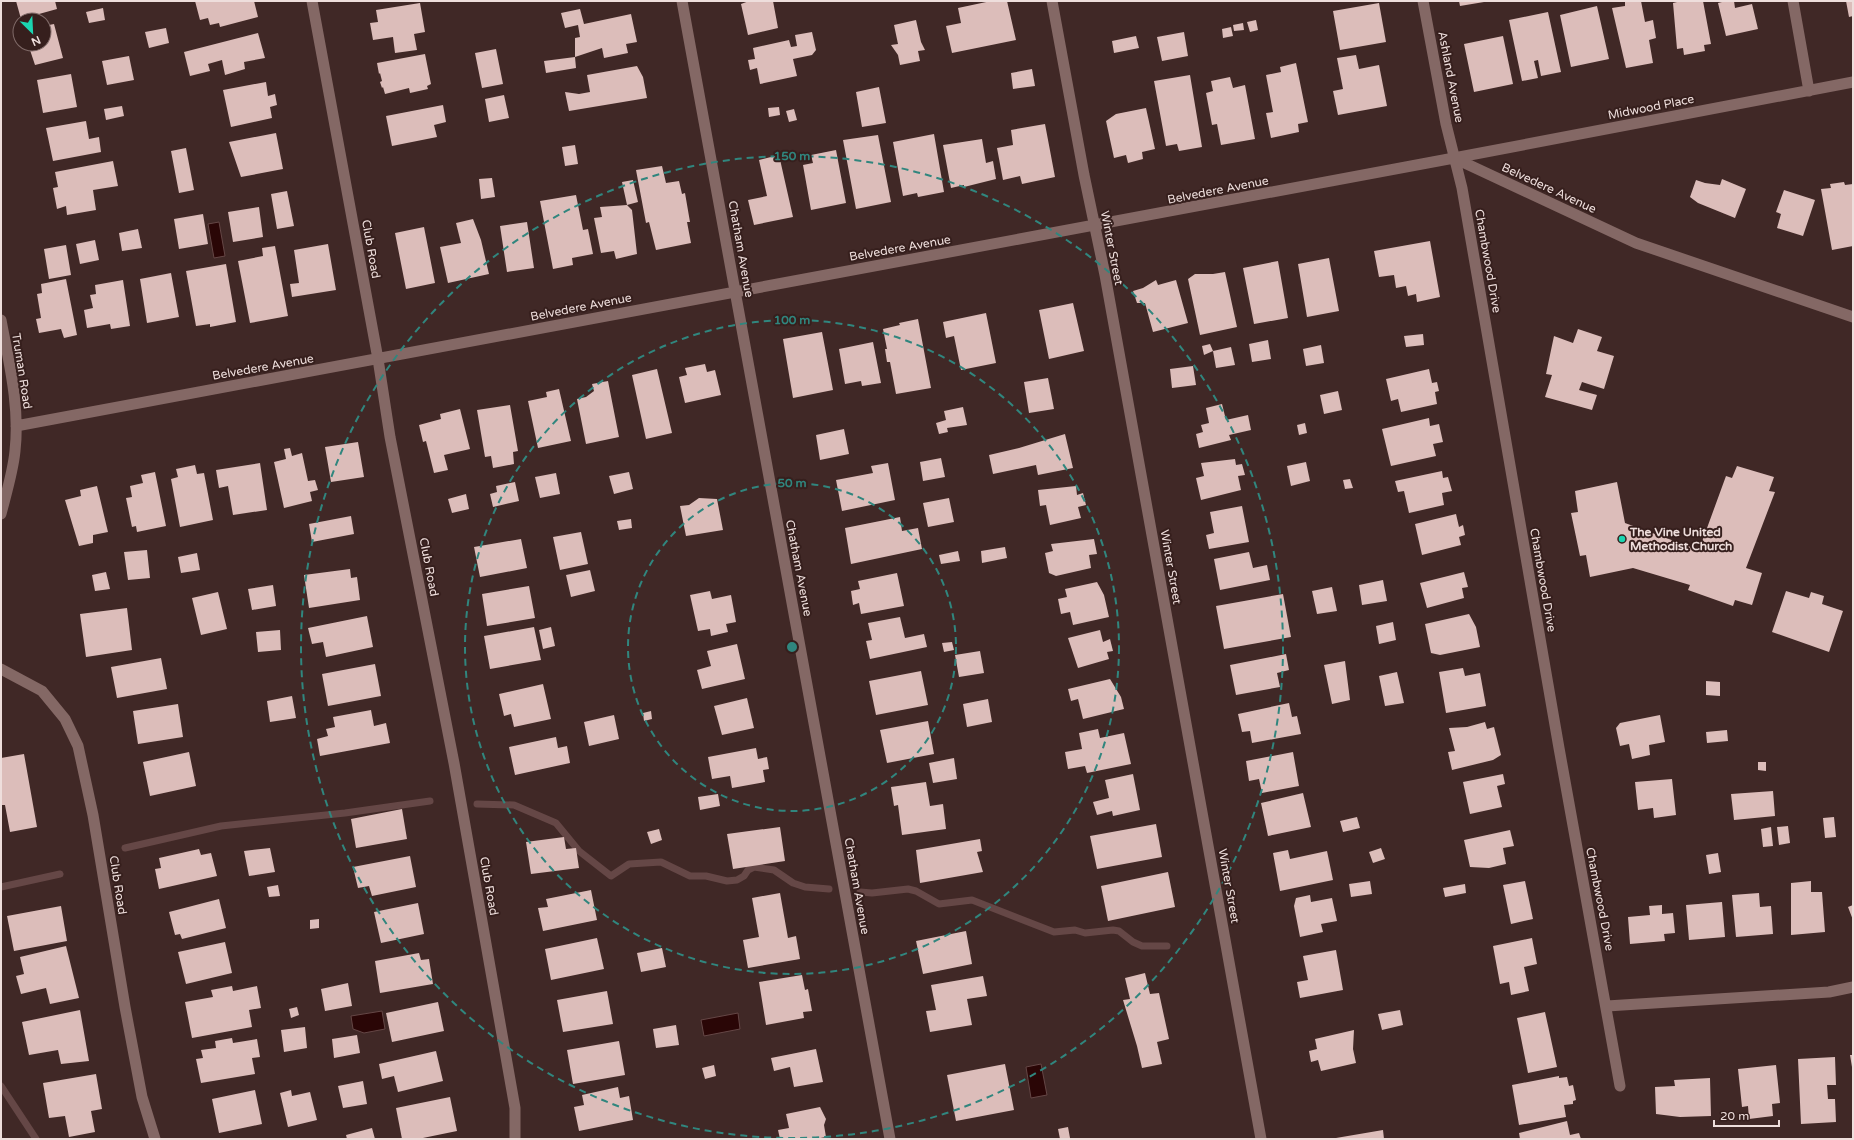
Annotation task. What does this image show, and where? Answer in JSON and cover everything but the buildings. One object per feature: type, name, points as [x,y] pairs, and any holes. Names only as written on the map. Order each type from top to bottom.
[{"type":"street","name":"Club Road","points":[[312,1],[378,359],[392,444],[455,769],[514,1108],[515,1139]]},
{"type":"street","name":"Chatham Avenue","points":[[682,1],[890,1139]]},
{"type":"street","name":"Winter Street","points":[[1052,1],[1095,226],[1261,1139]]},
{"type":"street","name":"Ashland Avenue","points":[[1423,1],[1446,124],[1454,158]]},
{"type":"street","points":[[1793,1],[1809,91]]},
{"type":"street","name":"Midwood Place","points":[[1454,158],[1853,82]]},
{"type":"street","name":"Belvedere Avenue","points":[[16,426],[1454,158],[1636,243],[1853,317]]},
{"type":"street","name":"Chambwood Drive","points":[[1454,158],[1462,188],[1559,748],[1607,1006],[1620,1086]]},
{"type":"street","name":"Truman Road","points":[[1,320],[15,403],[16,426]]},
{"type":"street","points":[[1,514],[15,453],[16,426]]},
{"type":"street","name":"Club Road","points":[[1,669],[42,690],[65,719],[78,746],[94,815],[125,1007],[142,1097],[154,1139]]},
{"type":"street","points":[[1607,1006],[1830,992],[1853,987]]},
{"type":"shaded area","points":[[219,222],[225,256],[214,258],[208,224]]},
{"type":"shaded area","points":[[382,1011],[385,1029],[364,1033],[353,1029],[351,1016]]},
{"type":"shaded area","points":[[738,1013],[740,1029],[704,1036],[701,1020]]},
{"type":"shaded area","points":[[1041,1064],[1047,1095],[1031,1098],[1026,1067]]},
{"type":"waterway","points":[[125,848],[221,826],[345,813],[430,801]]},
{"type":"waterway","points":[[477,804],[514,805],[556,823],[579,851],[611,876],[629,864],[661,862],[690,876],[706,876],[727,881],[737,880],[744,876],[748,870],[754,867],[774,870],[793,883],[805,887],[829,889]]},
{"type":"waterway","points":[[1,887],[60,874]]},
{"type":"waterway","points":[[860,892],[872,893],[908,889],[916,891],[939,904],[972,900],[1054,932],[1075,930],[1085,933],[1113,930],[1119,931],[1133,942],[1142,946],[1167,946]]},
{"type":"waterway","points":[[1,1086],[36,1139]]},
{"type":"place","name":"The Vine United Methodist Church","points":[[1622,539]]}]
